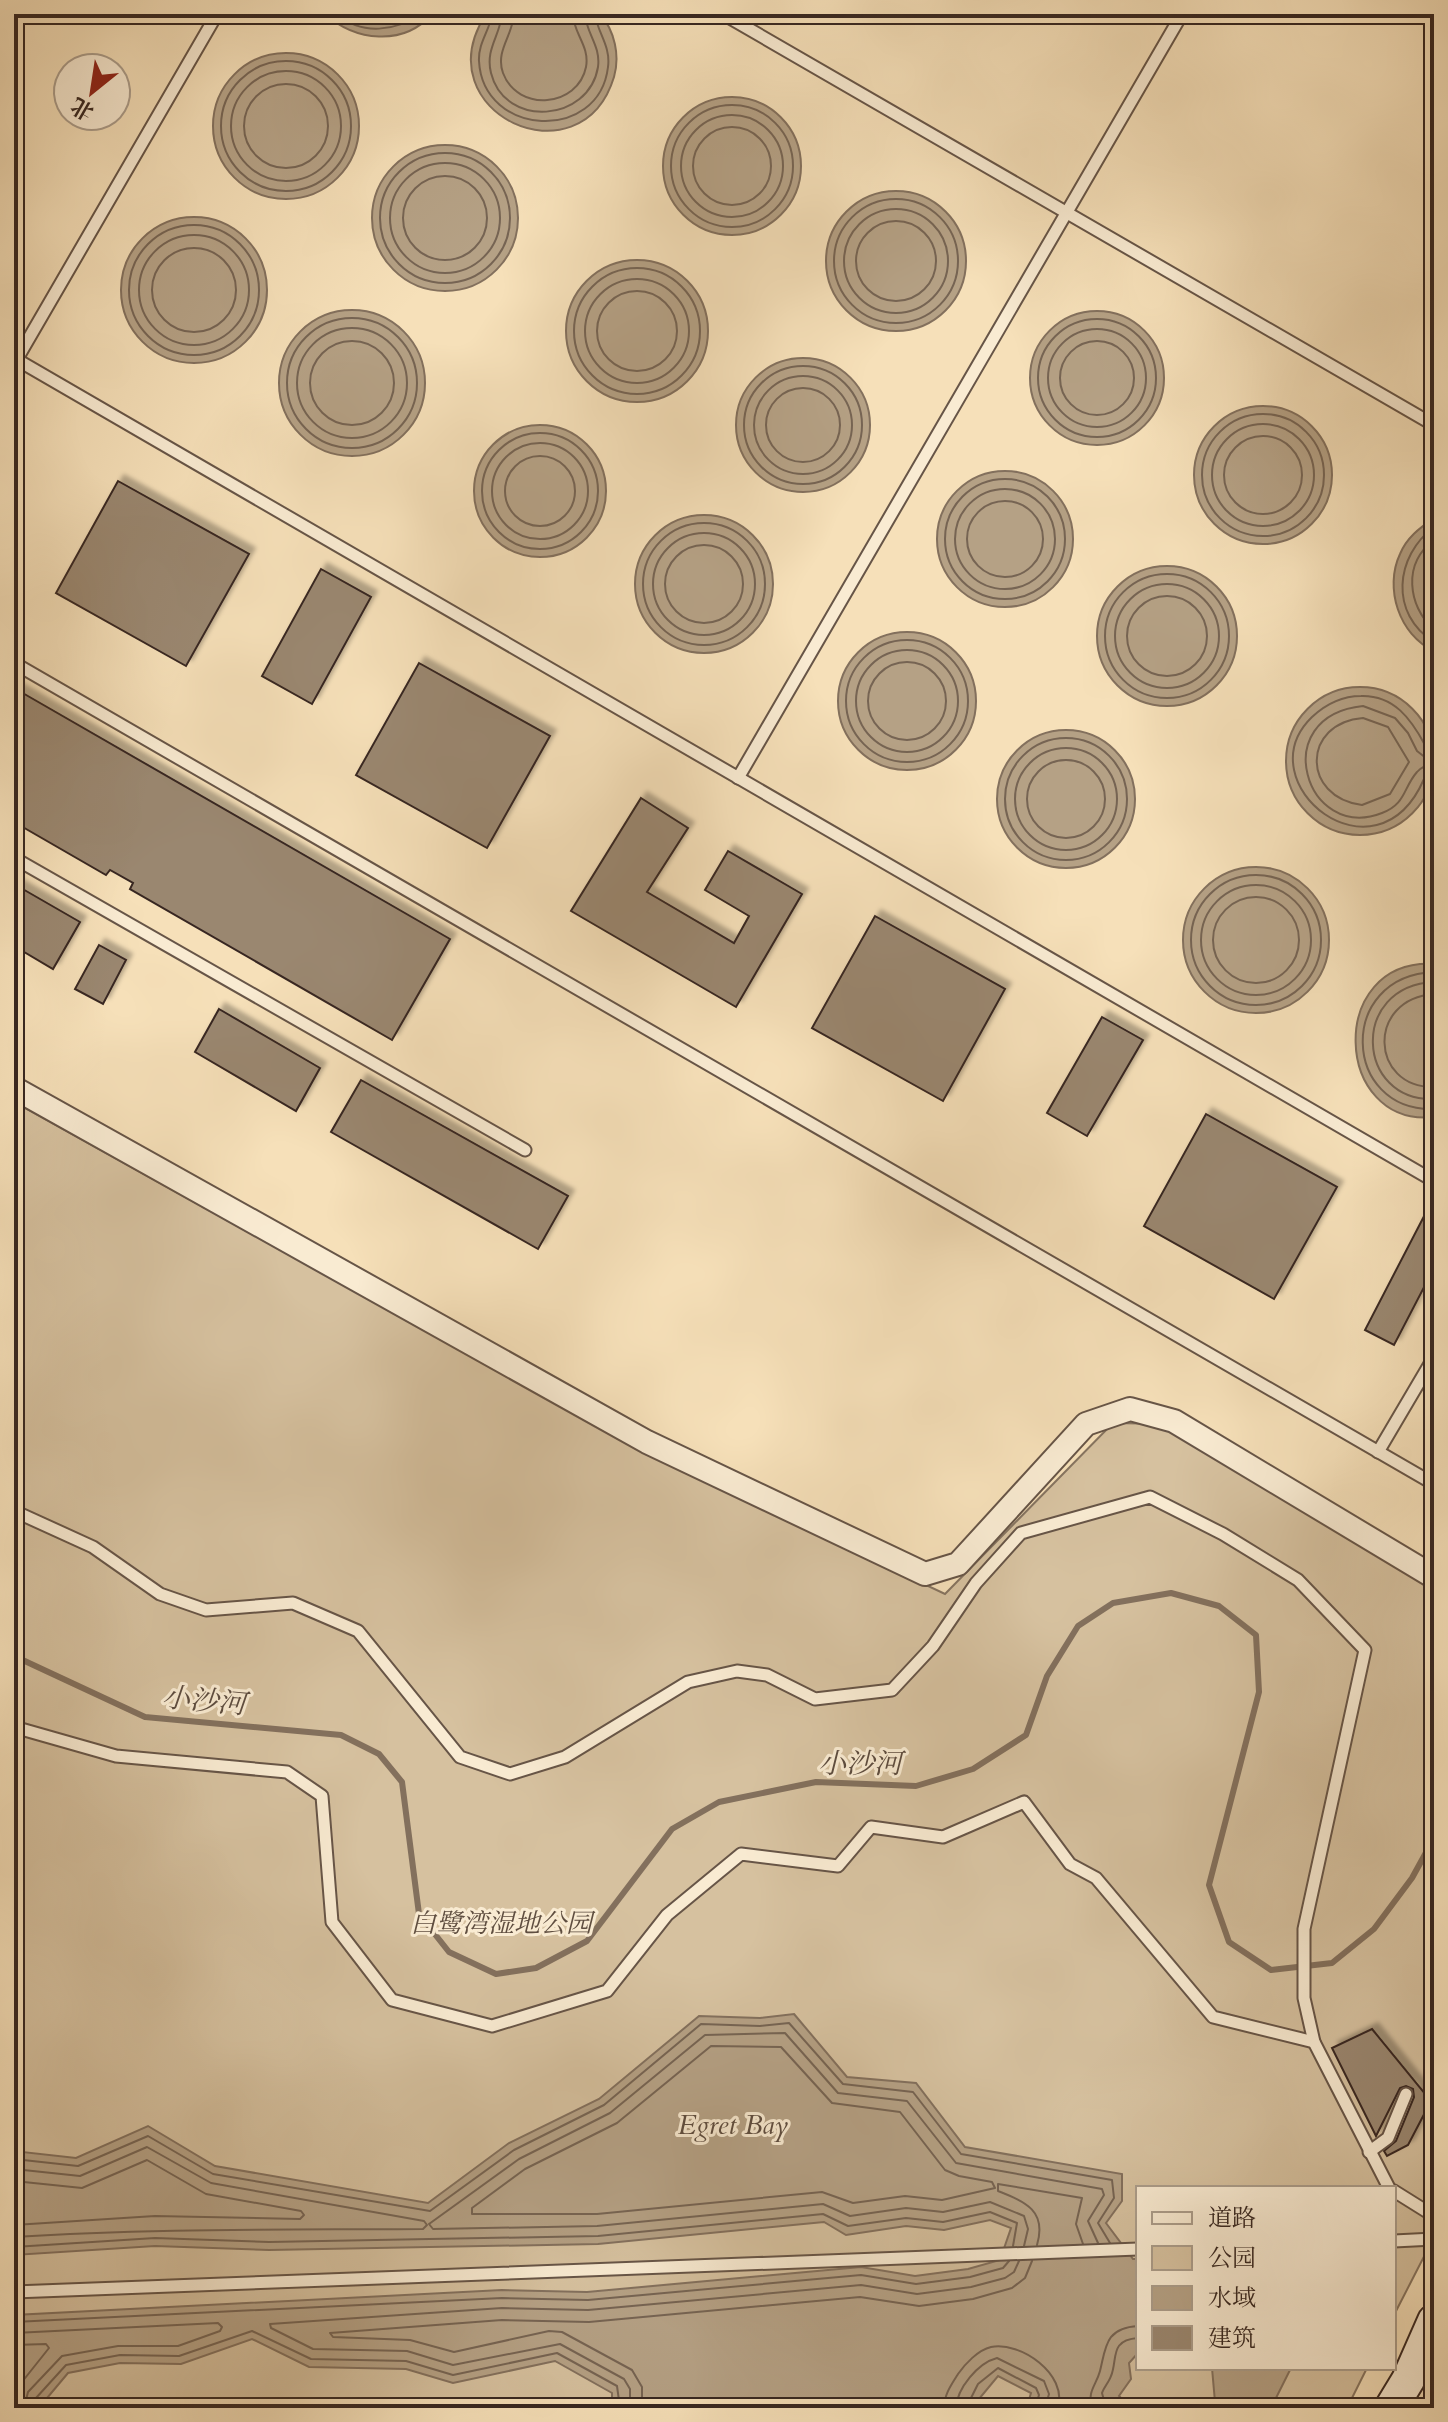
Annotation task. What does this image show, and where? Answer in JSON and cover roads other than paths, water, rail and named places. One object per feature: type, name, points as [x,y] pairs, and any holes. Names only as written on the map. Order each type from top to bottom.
[{"type":"street","points":[[14,1088],[647,1442],[925,1574],[958,1564],[1086,1424],[1130,1409],[1174,1421],[1434,1577]]},
{"type":"street","points":[[1391,2408],[1408,2380],[1434,2321]]},
{"type":"lane","points":[[217,14],[15,361],[1434,1181]]},
{"type":"lane","points":[[723,14],[1434,425]]},
{"type":"lane","points":[[738,778],[1182,14]]},
{"type":"lane","points":[[14,663],[1434,1484]]},
{"type":"lane","points":[[14,858],[525,1150]]},
{"type":"lane","points":[[1378,1452],[1434,1357]]},
{"type":"lane","points":[[14,1511],[93,1547],[160,1594],[206,1610],[293,1603],[358,1631],[460,1757],[510,1774],[565,1757],[688,1682],[737,1671],[767,1675],[815,1699],[892,1690],[933,1646],[976,1583],[1021,1533],[1150,1497],[1223,1534],[1298,1580],[1365,1650],[1304,1929],[1304,1998],[1314,2042],[1388,2186]]},
{"type":"lane","points":[[14,1727],[116,1756],[287,1772],[322,1796],[332,1922],[392,2000],[492,2026],[607,1991],[667,1915],[741,1854],[838,1866],[871,1827],[943,1837],[1024,1802],[1070,1864],[1096,1878],[1213,2017],[1314,2042]]},
{"type":"lane","points":[[1369,2152],[1388,2138],[1406,2094]]},
{"type":"lane","points":[[1396,2192],[1434,2216]]},
{"type":"lane","points":[[1396,2241],[1434,2239]]},
{"type":"lane","points":[[14,2292],[1134,2249]]},
{"type":"water","points":[[325,14],[432,14],[407,32],[379,36],[350,30]]},
{"type":"water","points":[[486,14],[600,14],[613,36],[616,61],[614,77],[596,109],[571,127],[542,131],[514,123],[490,106],[474,81],[472,50]]},
{"type":"water","points":[[286,53],[314,59],[337,75],[353,98],[359,126],[353,154],[337,177],[314,193],[286,199],[258,193],[235,177],[219,154],[213,126],[219,98],[235,75],[258,59]]},
{"type":"water","points":[[732,97],[758,102],[781,117],[796,140],[801,166],[796,192],[781,215],[758,230],[732,235],[706,230],[683,215],[668,192],[663,166],[668,140],[683,117],[706,102]]},
{"type":"water","points":[[445,145],[473,151],[496,167],[512,190],[518,218],[512,246],[496,269],[473,285],[445,291],[417,285],[394,269],[378,246],[372,218],[378,190],[394,167],[417,151]]},
{"type":"water","points":[[896,191],[923,197],[945,212],[960,234],[966,261],[960,288],[945,310],[923,325],[896,331],[869,325],[847,310],[832,288],[826,261],[832,234],[847,212],[869,197]]},
{"type":"water","points":[[194,217],[222,223],[245,239],[261,262],[267,290],[261,318],[245,341],[222,357],[194,363],[166,357],[143,341],[127,318],[121,290],[127,262],[143,239],[166,223]]},
{"type":"water","points":[[637,260],[664,266],[687,281],[702,304],[708,331],[702,358],[687,381],[664,396],[637,402],[610,396],[587,381],[572,358],[566,331],[572,304],[587,281],[610,266]]},
{"type":"water","points":[[352,310],[380,316],[403,332],[419,355],[425,383],[419,411],[403,434],[380,450],[352,456],[324,450],[301,434],[285,411],[279,383],[285,355],[301,332],[324,316]]},
{"type":"water","points":[[1097,311],[1123,316],[1145,330],[1159,352],[1164,378],[1159,404],[1145,426],[1123,440],[1097,445],[1071,440],[1049,426],[1035,404],[1030,378],[1035,352],[1049,330],[1071,316]]},
{"type":"water","points":[[803,358],[829,363],[851,377],[865,399],[870,425],[865,451],[851,473],[829,487],[803,492],[777,487],[755,473],[741,451],[736,425],[741,399],[755,377],[777,363]]},
{"type":"water","points":[[1263,406],[1289,411],[1312,426],[1327,449],[1332,475],[1327,501],[1312,524],[1289,539],[1263,544],[1237,539],[1214,524],[1199,501],[1194,475],[1199,449],[1214,426],[1237,411]]},
{"type":"water","points":[[540,425],[565,430],[586,445],[601,466],[606,491],[601,516],[586,537],[565,552],[540,557],[515,552],[494,537],[479,516],[474,491],[479,466],[494,445],[515,430]]},
{"type":"water","points":[[1005,471],[1031,476],[1053,491],[1068,513],[1073,539],[1068,565],[1053,587],[1031,602],[1005,607],[979,602],[957,587],[942,565],[937,539],[942,513],[957,491],[979,476]]},
{"type":"water","points":[[704,515],[730,520],[753,535],[768,558],[773,584],[768,610],[753,633],[730,648],[704,653],[678,648],[655,633],[640,610],[635,584],[640,558],[655,535],[678,520]]},
{"type":"water","points":[[1434,518],[1434,651],[1422,644],[1404,622],[1394,595],[1394,581],[1395,567],[1406,543]]},
{"type":"water","points":[[1167,566],[1194,571],[1217,586],[1232,609],[1237,636],[1232,663],[1217,686],[1194,701],[1167,706],[1140,701],[1117,686],[1102,663],[1097,636],[1102,609],[1117,586],[1140,571]]},
{"type":"water","points":[[907,632],[934,637],[956,652],[971,674],[976,701],[971,728],[956,750],[934,765],[907,770],[880,765],[858,750],[843,728],[838,701],[843,674],[858,652],[880,637]]},
{"type":"water","points":[[1360,687],[1388,693],[1412,709],[1428,733],[1434,761],[1428,789],[1412,813],[1388,829],[1360,835],[1332,829],[1308,813],[1292,789],[1286,761],[1292,733],[1308,709],[1332,693]]},
{"type":"water","points":[[1066,730],[1093,735],[1115,750],[1130,772],[1135,799],[1130,826],[1115,848],[1093,863],[1066,868],[1039,863],[1017,848],[1002,826],[997,799],[1002,772],[1017,750],[1039,735]]},
{"type":"water","points":[[1256,867],[1284,873],[1308,888],[1323,912],[1329,940],[1323,968],[1308,992],[1284,1007],[1256,1013],[1228,1007],[1204,992],[1189,968],[1183,940],[1189,912],[1204,888],[1228,873]]},
{"type":"water","points":[[1434,964],[1434,1117],[1401,1113],[1376,1097],[1361,1072],[1356,1042],[1360,1013],[1374,987],[1399,969]]},
{"type":"water","name":"Egret Bay","points":[[794,2014],[847,2077],[916,2083],[965,2147],[1122,2174],[1122,2201],[1106,2223],[1136,2259],[1136,2355],[1129,2363],[1131,2379],[1119,2396],[1131,2408],[1030,2408],[1027,2406],[1031,2393],[998,2376],[974,2405],[955,2408],[612,2408],[612,2393],[555,2361],[453,2383],[406,2369],[309,2367],[252,2339],[181,2364],[120,2363],[68,2373],[42,2404],[43,2408],[14,2408],[14,2315],[502,2290],[587,2292],[861,2267],[915,2276],[968,2269],[1000,2260],[1011,2228],[990,2220],[944,2230],[906,2226],[846,2235],[824,2222],[598,2244],[269,2250],[155,2246],[14,2255],[14,2151],[76,2158],[148,2126],[215,2166],[428,2203],[509,2143],[599,2099],[699,2016],[760,2018]]},
{"type":"water","points":[[1212,2370],[1290,2370],[1271,2408],[1211,2408],[1215,2402]]},
{"type":"waterway","name":"小沙河","points":[[14,1656],[145,1717],[341,1735],[379,1754],[402,1782],[419,1914],[449,1952],[496,1974],[536,1968],[587,1941],[672,1829],[719,1802],[816,1782],[916,1786],[973,1769],[1026,1735],[1047,1676],[1078,1626],[1113,1603],[1171,1593],[1219,1606],[1256,1635],[1259,1692],[1209,1885],[1229,1942],[1271,1970],[1332,1963],[1374,1929],[1412,1878],[1434,1838]]},
{"type":"park label","name":"白鹭湾湿地公园","points":[[501,1923]]}]
